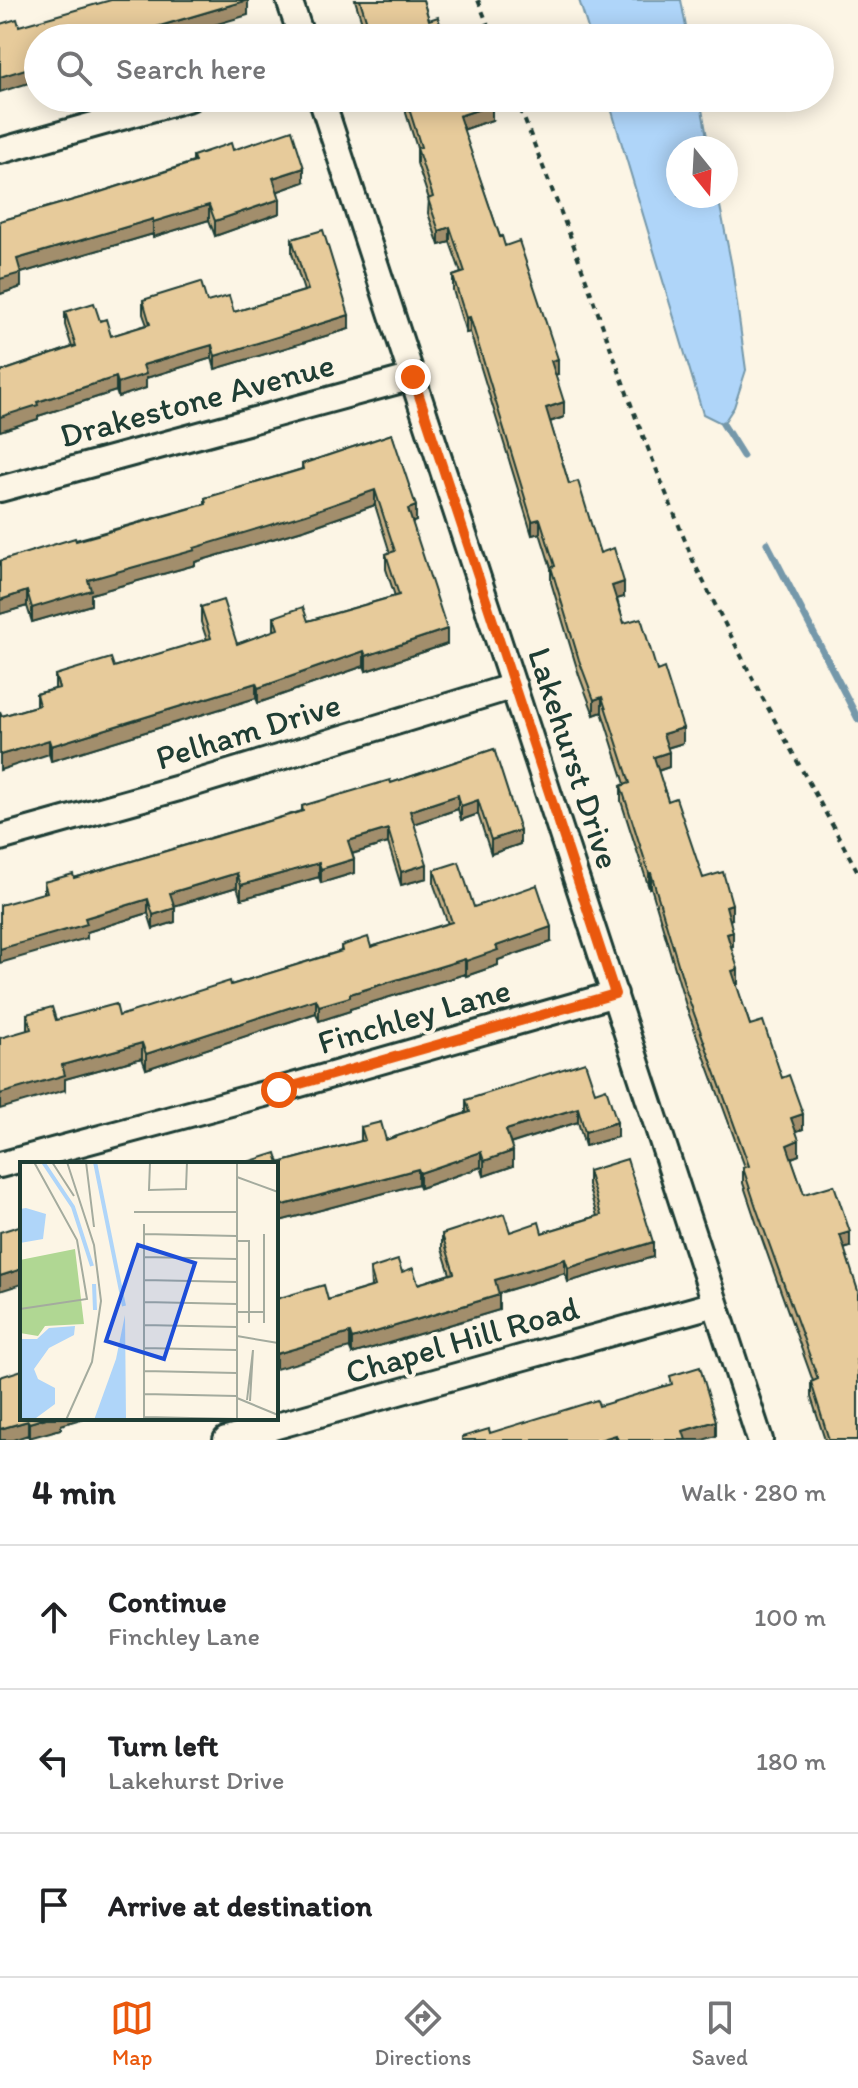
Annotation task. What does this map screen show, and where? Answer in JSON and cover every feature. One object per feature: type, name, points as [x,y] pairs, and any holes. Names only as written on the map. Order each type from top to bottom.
[{"type":"street","points":[[289,0],[297,24]]},
{"type":"street","points":[[0,151],[140,112]]},
{"type":"street","name":"Lakehurst Drive","points":[[326,112],[760,1440]]},
{"type":"street","name":"Drakestone Avenue","points":[[0,489],[413,377]]},
{"type":"street","name":"Pelham Drive","points":[[0,838],[179,788],[514,686]]},
{"type":"street","name":"Finchley Lane","points":[[0,1165],[294,1086],[615,994]]},
{"type":"street","name":"Chapel Hill Road","points":[[226,1440],[715,1304]]},
{"type":"path","points":[[478,0],[487,24]]},
{"type":"path","points":[[522,112],[637,421],[694,563],[762,697],[858,872]]},
{"type":"water","points":[[579,0],[681,0],[685,24],[587,24]]},
{"type":"water","points":[[612,112],[703,112],[707,136],[666,136],[666,208],[720,208],[746,370],[734,407],[723,424],[703,414]]},
{"type":"building","points":[[111,0],[248,0],[167,24],[26,24]]},
{"type":"building","points":[[360,0],[423,0],[429,20],[438,17],[440,24],[367,24]]},
{"type":"building","points":[[17,19],[19,26],[24,25],[24,70],[0,77],[0,24]]},
{"type":"building","points":[[410,112],[471,112],[459,116],[500,237],[505,246],[519,241],[558,359],[551,361],[564,402],[546,408],[569,484],[578,481],[600,553],[614,548],[624,582],[612,586],[624,623],[641,618],[657,671],[664,668],[683,728],[663,734],[669,752],[654,757],[668,801],[676,798],[703,878],[723,872],[732,904],[726,906],[733,932],[727,934],[738,969],[732,971],[750,1025],[763,1021],[782,1078],[789,1075],[803,1114],[791,1118],[799,1140],[787,1145],[804,1194],[834,1185],[850,1232],[840,1235],[858,1291],[858,1440],[829,1440],[811,1382],[818,1379],[743,1168],[749,1166],[687,994],[621,786],[630,783],[602,697],[594,700],[579,660],[540,519],[532,521],[470,317],[466,318],[453,276],[465,272],[450,227],[439,231],[428,199],[433,197],[417,148],[421,147]]},
{"type":"building","points":[[292,130],[304,168],[273,178],[280,199],[215,221],[209,205],[153,222],[153,219],[17,259],[21,273],[0,279],[0,221],[195,162],[193,156],[231,143],[233,150]]},
{"type":"building","points":[[323,230],[349,315],[215,356],[212,345],[143,365],[146,374],[118,383],[116,377],[0,417],[0,372],[76,346],[65,312],[94,303],[100,321],[106,319],[111,336],[150,324],[143,300],[201,282],[207,302],[229,296],[234,312],[308,290],[292,239]]},
{"type":"building","points":[[392,434],[416,506],[408,509],[447,629],[366,656],[364,651],[258,688],[256,683],[51,746],[49,740],[0,755],[0,711],[2,716],[39,705],[36,694],[59,688],[55,675],[111,658],[114,667],[211,638],[201,607],[223,600],[237,644],[278,629],[274,617],[303,607],[308,621],[399,595],[386,554],[395,551],[375,490],[195,550],[88,580],[91,590],[32,608],[27,591],[0,600],[0,561],[206,504],[205,498],[303,469],[302,464]]},
{"type":"building","points":[[494,749],[520,830],[491,840],[478,800],[461,806],[458,795],[410,811],[427,864],[401,872],[388,829],[348,841],[354,859],[321,869],[319,863],[241,885],[237,873],[170,893],[175,908],[153,915],[148,899],[85,918],[87,924],[0,949],[0,905],[47,892],[44,882],[73,874],[74,878],[303,811],[302,806],[390,780],[391,783]]},
{"type":"building","points":[[459,862],[474,907],[537,885],[551,927],[496,946],[498,950],[466,961],[350,994],[350,997],[319,1006],[316,999],[146,1054],[142,1043],[62,1065],[65,1075],[0,1094],[0,1038],[31,1029],[27,1014],[52,1007],[56,1020],[116,1004],[119,1016],[230,981],[231,985],[342,951],[341,946],[368,937],[371,947],[452,922],[434,870]]},
{"type":"building","points":[[585,1062],[595,1092],[606,1088],[617,1122],[585,1132],[578,1108],[506,1130],[513,1151],[484,1161],[481,1152],[420,1173],[418,1169],[278,1206],[278,1162],[247,1162],[276,1153],[279,1163],[365,1140],[361,1127],[381,1122],[386,1140],[470,1112],[466,1100]]},
{"type":"building","points":[[627,1159],[653,1242],[568,1268],[565,1259],[495,1280],[499,1295],[352,1339],[350,1333],[278,1353],[278,1298],[324,1285],[328,1300],[375,1286],[370,1269],[398,1260],[402,1272],[413,1268],[418,1284],[454,1273],[442,1234],[504,1214],[510,1232],[539,1222],[542,1233],[601,1215],[588,1171]]},
{"type":"building","points":[[20,1226],[20,1270],[0,1276],[0,1232]]},
{"type":"building","points":[[700,1367],[716,1421],[683,1431],[686,1440],[618,1440],[616,1435],[599,1440],[462,1440],[462,1437],[489,1429],[490,1433],[597,1400],[599,1406],[672,1384],[670,1376]]},
{"type":"building","points":[[20,1371],[20,1420],[39,1420],[0,1429],[0,1377]]},
{"type":"waterway","points":[[723,424],[743,456]]},
{"type":"waterway","points":[[767,543],[858,719]]},
{"type":"route","points":[[279,1090],[615,994],[413,377]]}]
